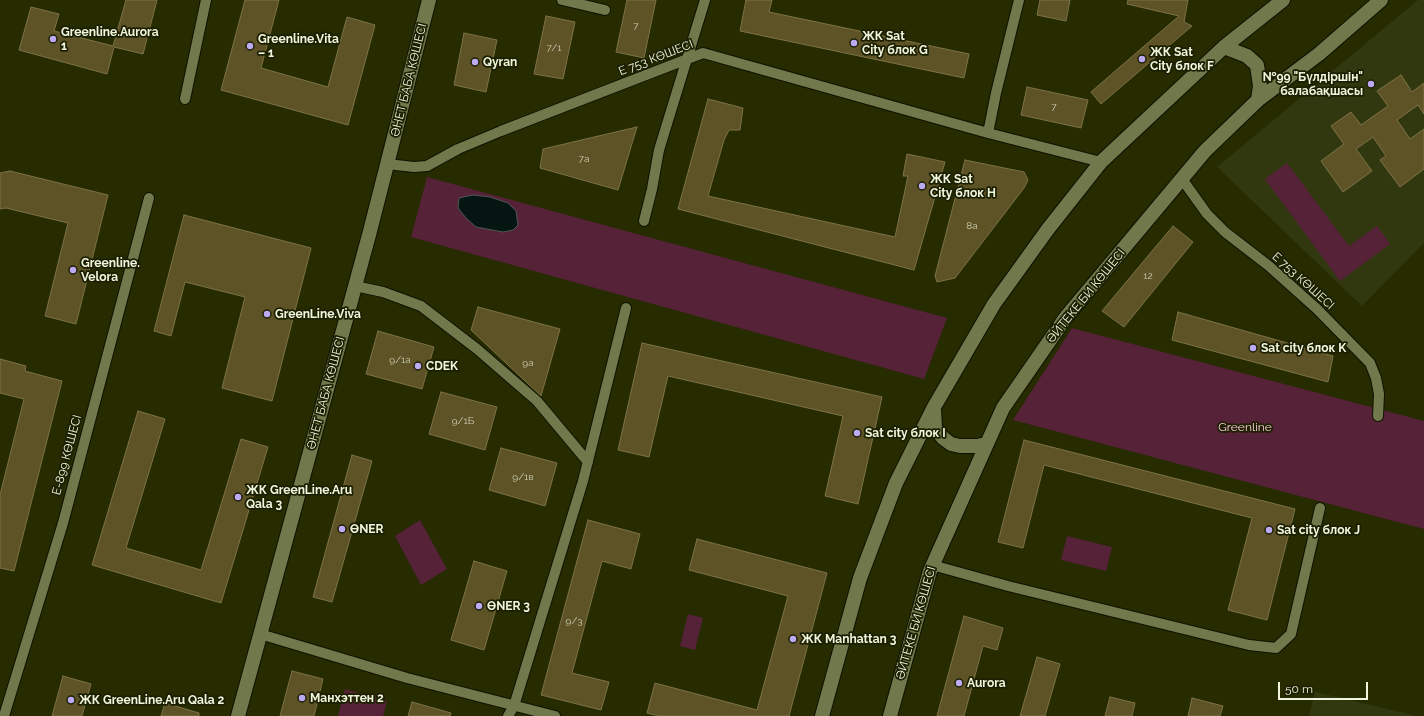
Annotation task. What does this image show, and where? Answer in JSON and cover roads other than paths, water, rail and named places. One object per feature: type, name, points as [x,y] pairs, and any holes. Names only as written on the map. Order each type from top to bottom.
[{"type":"street","points":[[185,99],[206,0]]},
{"type":"street","name":"ӘНЕТ БАБА КӨШЕСІ","points":[[238,716],[356,286],[429,0]]},
{"type":"street","points":[[562,0],[605,10]]},
{"type":"street","points":[[644,221],[652,189],[659,150],[686,59],[706,0]]},
{"type":"street","points":[[988,133],[1019,0]]},
{"type":"street","points":[[822,716],[860,578],[896,483],[934,407],[994,304],[1048,229],[1101,162],[1224,47],[1283,0]]},
{"type":"street","name":"ӘЙТЕКЕ БИ КӨШЕСІ","points":[[890,716],[932,565],[1003,408],[1066,317],[1205,151],[1258,100],[1319,54],[1381,0]]},
{"type":"street","points":[[1224,47],[1247,56],[1258,65],[1260,86],[1258,100]]},
{"type":"street","name":"Е 753 КӨШЕСІ","points":[[388,164],[414,167],[427,166],[458,150],[501,131],[703,53],[988,133],[1101,162]]},
{"type":"street","name":"Е 753 КӨШЕСІ","points":[[1182,179],[1207,214],[1225,232],[1269,266],[1317,309],[1370,363],[1376,378],[1379,394],[1378,416]]},
{"type":"street","name":"Е-899 КӨШЕСІ","points":[[4,716],[63,523],[149,198]]},
{"type":"street","points":[[356,286],[383,292],[421,306],[476,349],[537,401],[588,462]]},
{"type":"street","points":[[508,716],[514,706],[583,481],[626,308]]},
{"type":"street","points":[[934,407],[935,428],[943,438],[951,444],[960,446],[977,446],[986,444]]},
{"type":"street","points":[[932,565],[1008,586],[1242,643],[1276,648],[1291,634],[1320,508]]},
{"type":"street","points":[[260,634],[407,678],[554,716]]},
{"type":"place","name":"Greenline.Aurora 1","points":[[53,39]]},
{"type":"place","name":"ЖК Sat City блок G","points":[[854,43]]},
{"type":"place","name":"Greenline.Vita – 1","points":[[250,46]]},
{"type":"place","name":"ЖК Sat City блок F","points":[[1142,59]]},
{"type":"place","name":"Qyran","points":[[475,62]]},
{"type":"place","name":"№99 \"Бүлдіршін\" балабақшасы","points":[[1371,84]]},
{"type":"place","name":"ЖК Sat City блок H","points":[[922,186]]},
{"type":"place","name":"Greenline. Velora","points":[[73,270]]},
{"type":"place","name":"GreenLine.Viva","points":[[267,314]]},
{"type":"place","name":"Sat city блок K","points":[[1253,348]]},
{"type":"place","name":"CDEK","points":[[418,366]]},
{"type":"place","name":"Sat city блок I","points":[[857,433]]},
{"type":"place","name":"ЖК GreenLine.Aru Qala 3","points":[[238,497]]},
{"type":"place","name":"ӨNER","points":[[342,529]]},
{"type":"place","name":"Sat city блок J","points":[[1269,530]]},
{"type":"place","name":"ӨNER 3","points":[[479,606]]},
{"type":"place","name":"ЖК Manhattan 3","points":[[793,639]]},
{"type":"place","name":"Aurora","points":[[959,683]]},
{"type":"place","name":"Манхэттен 2","points":[[302,698]]},
{"type":"place","name":"ЖК GreenLine.Aru Qala 2","points":[[71,700]]},
{"type":"park label","name":"Greenline","points":[[1245,427]]}]
